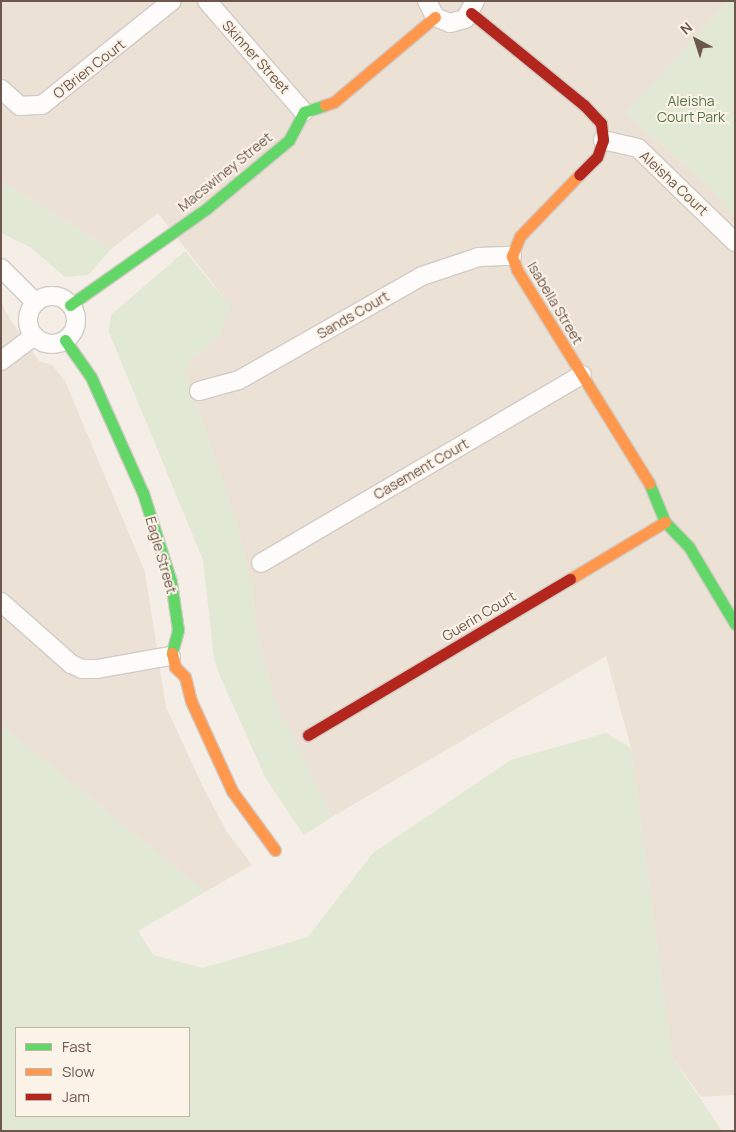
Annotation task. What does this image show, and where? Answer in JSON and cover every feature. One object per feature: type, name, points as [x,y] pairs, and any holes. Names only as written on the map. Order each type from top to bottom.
[{"type":"street","name":"O'Brien Court","points":[[1,89],[20,106],[42,105],[172,1]]},
{"type":"street","name":"Skinner Street","points":[[207,1],[304,112]]},
{"type":"street","points":[[427,1],[435,17],[450,23],[465,19],[473,7],[584,105],[601,123],[604,140]]},
{"type":"street","points":[[304,112],[334,102],[435,17]]},
{"type":"street","name":"Macswiney Street","points":[[70,305],[206,209],[288,140],[304,112]]},
{"type":"street","name":"Aleisha Court","points":[[604,140],[638,148],[735,242]]},
{"type":"street","name":"Isabella Street","points":[[604,140],[597,157],[520,236],[512,256],[517,270],[657,497],[665,522],[689,547],[735,624]]},
{"type":"street","name":"Sands Court","points":[[199,391],[239,380],[422,276],[479,257],[512,256]]},
{"type":"street","points":[[1,268],[36,303]]},
{"type":"street","points":[[52,297],[70,305],[74,312],[75,328],[65,340],[51,344],[34,336],[28,322],[36,303],[52,297]]},
{"type":"street","points":[[1,361],[34,336]]},
{"type":"street","name":"Eagle Street","points":[[65,340],[91,377],[143,493],[171,582],[178,630],[171,656]]},
{"type":"street","name":"Casement Court","points":[[261,563],[582,375]]},
{"type":"street","name":"Guerin Court","points":[[308,735],[665,522]]},
{"type":"street","points":[[1,602],[71,664],[82,669],[97,670],[171,656],[175,667],[185,678],[190,700],[232,791],[275,850]]},
{"type":"shaded area","points":[[1,1],[729,1],[625,113],[696,174],[735,215],[735,1095],[701,1097],[672,1057],[631,748],[606,656],[332,817],[273,697],[255,624],[252,586],[235,518],[185,372],[192,359],[220,335],[230,306],[158,213],[111,249],[1,182]]},
{"type":"shaded area","points":[[1,300],[6,313],[39,361],[52,365],[65,381],[145,572],[166,707],[204,789],[227,832],[252,865],[205,892],[1,725]]},
{"type":"green space","name":"Aleisha Court Park","points":[[729,1],[735,1],[735,215],[696,174],[625,113]]},
{"type":"green space","points":[[1,182],[111,249],[88,275],[65,277],[30,247],[1,233]]},
{"type":"green space","points":[[185,251],[230,306],[220,335],[192,359],[185,372],[235,518],[252,586],[255,624],[273,697],[332,817],[304,835],[266,779],[220,676],[214,659],[203,560],[109,332],[111,315]]},
{"type":"green space","points":[[1,725],[205,892],[138,931],[153,955],[203,968],[308,937],[373,853],[511,760],[606,733],[631,748],[672,1057],[722,1131],[1,1131]]},
{"type":"traffic: fast","points":[[70,305],[206,209],[289,140],[304,112],[325,105]]},
{"type":"traffic: fast","points":[[65,340],[91,377],[143,493],[171,582],[178,630],[172,653]]},
{"type":"traffic: fast","points":[[649,483],[665,522],[689,547],[735,624]]},
{"type":"traffic: slow","points":[[325,105],[334,102],[435,17]]},
{"type":"traffic: slow","points":[[579,175],[520,236],[512,256],[517,270],[649,483]]},
{"type":"traffic: slow","points":[[570,579],[665,522]]},
{"type":"traffic: slow","points":[[172,653],[175,667],[185,677],[191,701],[232,791],[275,850]]},
{"type":"traffic: jam","points":[[471,13],[584,105],[601,123],[603,140],[597,157],[579,175]]},
{"type":"traffic: jam","points":[[308,735],[570,579]]}]
